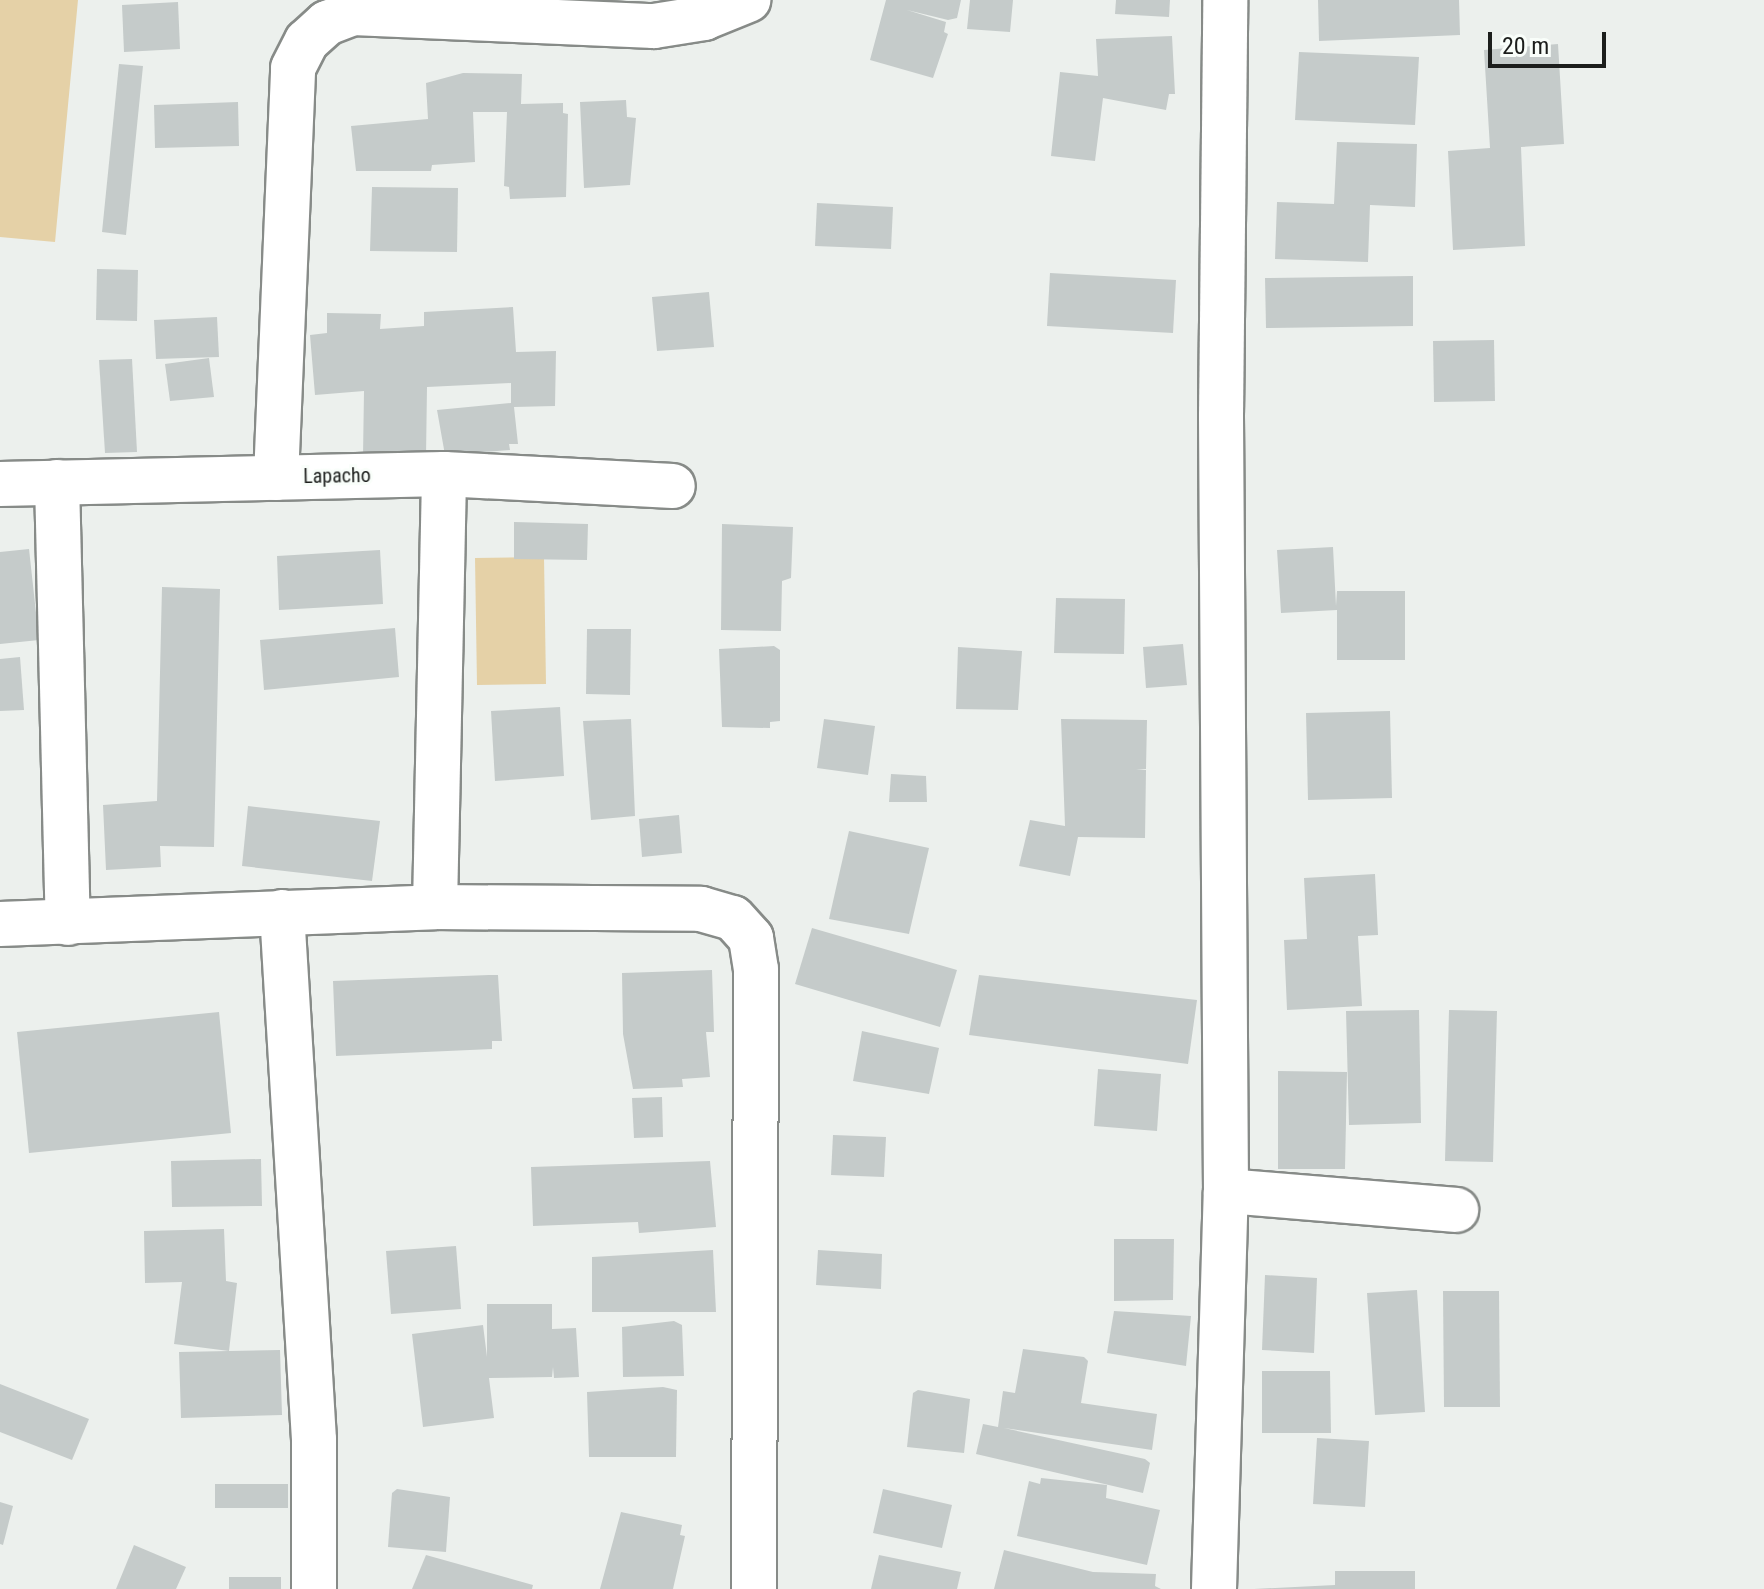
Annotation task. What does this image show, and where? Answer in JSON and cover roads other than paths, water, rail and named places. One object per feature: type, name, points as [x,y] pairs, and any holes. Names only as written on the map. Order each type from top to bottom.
[{"type":"street","points":[[276,478],[293,68],[307,41],[327,23],[353,13],[654,26],[704,18],[748,0]]},
{"type":"street","points":[[1214,1589],[1226,1191],[1221,431],[1225,0]]},
{"type":"street","points":[[435,907],[444,474]]},
{"type":"street","name":"Lapacho","points":[[0,484],[444,474],[673,486]]},
{"type":"street","points":[[57,482],[68,923]]},
{"type":"street","points":[[0,924],[435,907],[701,909],[733,918],[751,938],[756,1075],[754,1589]]},
{"type":"street","points":[[282,912],[314,1440],[314,1589]]},
{"type":"street","points":[[1226,1191],[1456,1210]]}]
